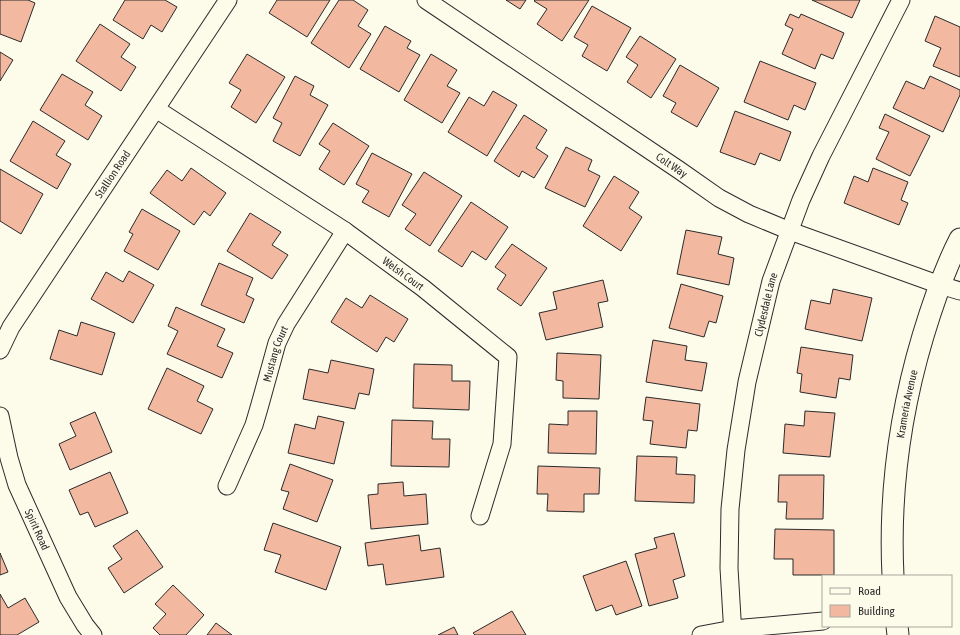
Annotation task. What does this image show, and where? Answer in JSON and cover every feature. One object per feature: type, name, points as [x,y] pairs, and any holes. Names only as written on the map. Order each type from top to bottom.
[{"type":"street","name":"Stallion Road","points":[[0,350],[11,327],[228,0]]},
{"type":"street","name":"Colt Way","points":[[426,0],[719,198],[749,214],[790,231],[960,291]]},
{"type":"street","name":"Clydesdale Lane","points":[[733,632],[729,553],[730,509],[736,450],[747,382],[771,280],[801,200],[821,156],[901,0]]},
{"type":"street","name":"Welsh Court","points":[[156,109],[345,231],[423,288],[508,357],[502,444],[480,516]]},
{"type":"street","name":"Mustang Court","points":[[227,486],[254,425],[277,343],[286,324],[345,231]]},
{"type":"street","name":"Krameria Avenue","points":[[893,575],[892,516],[904,412],[914,364],[927,321],[948,262],[960,239]]},
{"type":"street","name":"Spirit Road","points":[[0,416],[9,458],[17,485],[68,597],[93,635]]},
{"type":"street","points":[[701,635],[822,621]]},
{"type":"building","points":[[0,0],[28,0],[35,3],[21,42],[0,34]]},
{"type":"building","points":[[125,0],[165,0],[177,7],[162,32],[151,25],[143,39],[113,20]]},
{"type":"building","points":[[277,0],[330,0],[307,37],[269,13]]},
{"type":"building","points":[[339,0],[353,0],[368,10],[358,26],[371,34],[349,68],[311,43]]},
{"type":"building","points":[[506,0],[526,0],[520,9]]},
{"type":"building","points":[[589,0],[562,41],[537,24],[547,9],[534,1]]},
{"type":"building","points":[[812,0],[860,0],[852,18]]},
{"type":"building","points":[[592,6],[631,28],[607,71],[582,56],[588,45],[574,37]]},
{"type":"building","points":[[790,14],[799,18],[801,14],[844,33],[833,59],[821,54],[815,69],[782,54],[793,29],[785,25]]},
{"type":"building","points":[[935,16],[960,27],[960,77],[933,66],[941,48],[925,41]]},
{"type":"building","points":[[100,24],[130,44],[121,57],[136,67],[121,91],[76,61]]},
{"type":"building","points":[[385,26],[411,41],[407,48],[420,55],[399,92],[360,69]]},
{"type":"building","points":[[640,36],[676,59],[651,98],[627,82],[638,65],[626,57]]},
{"type":"building","points":[[0,52],[13,60],[0,81]]},
{"type":"building","points":[[247,54],[285,77],[256,123],[231,107],[241,90],[229,83]]},
{"type":"building","points":[[431,54],[457,70],[447,86],[460,93],[442,123],[404,100]]},
{"type":"building","points":[[760,61],[816,83],[805,110],[794,105],[788,120],[744,102]]},
{"type":"building","points":[[680,65],[719,88],[697,127],[671,112],[676,103],[663,96]]},
{"type":"building","points":[[62,74],[93,92],[85,105],[102,116],[88,140],[40,110]]},
{"type":"building","points":[[295,76],[314,86],[310,95],[328,105],[300,156],[273,141],[282,123],[273,118]]},
{"type":"building","points":[[930,76],[960,90],[960,95],[943,132],[893,108],[906,81],[924,89]]},
{"type":"building","points":[[493,91],[517,105],[487,156],[448,132],[469,97],[484,106]]},
{"type":"building","points":[[735,111],[791,132],[780,161],[760,153],[755,165],[720,152]]},
{"type":"building","points":[[885,114],[930,136],[910,176],[876,159],[889,132],[879,128]]},
{"type":"building","points":[[524,115],[547,130],[536,148],[548,156],[534,178],[522,171],[519,177],[494,161]]},
{"type":"building","points":[[33,121],[65,141],[56,155],[71,164],[57,189],[10,161]]},
{"type":"building","points":[[333,123],[369,146],[344,185],[319,169],[330,151],[319,144]]},
{"type":"building","points":[[566,147],[592,160],[588,170],[600,176],[585,207],[545,188]]},
{"type":"building","points":[[372,153],[412,174],[389,217],[362,202],[369,191],[356,184]]},
{"type":"building","points":[[191,168],[226,193],[210,216],[204,211],[194,225],[150,193],[167,170],[182,181]]},
{"type":"building","points":[[873,168],[908,182],[901,200],[908,203],[899,225],[844,203],[854,176],[868,182]]},
{"type":"building","points":[[0,169],[43,194],[21,234],[0,221]]},
{"type":"building","points":[[424,172],[462,196],[430,246],[405,229],[416,214],[402,205]]},
{"type":"building","points":[[614,176],[639,192],[629,208],[642,217],[621,251],[583,226]]},
{"type":"building","points":[[471,202],[508,227],[486,260],[472,251],[462,267],[438,251]]},
{"type":"building","points":[[142,209],[180,231],[158,270],[124,251],[133,234],[129,232]]},
{"type":"building","points":[[250,213],[281,232],[272,245],[288,255],[272,279],[227,251]]},
{"type":"building","points":[[686,230],[722,237],[718,254],[734,258],[729,285],[677,274]]},
{"type":"building","points":[[512,244],[547,268],[521,306],[497,289],[506,275],[495,267]]},
{"type":"building","points":[[219,263],[253,278],[246,295],[254,299],[244,323],[201,305]]},
{"type":"building","points":[[129,271],[154,285],[133,323],[91,299],[106,272],[123,282]]},
{"type":"building","points":[[603,280],[608,301],[598,303],[603,327],[546,340],[539,313],[557,309],[553,292]]},
{"type":"building","points":[[681,284],[723,296],[716,323],[709,321],[704,337],[669,328]]},
{"type":"building","points":[[833,289],[872,298],[862,341],[805,329],[811,300],[830,304]]},
{"type":"building","points":[[370,295],[408,319],[394,342],[386,337],[377,352],[331,322],[346,298],[362,308]]},
{"type":"building","points":[[176,307],[225,329],[217,346],[233,353],[222,378],[167,354],[178,331],[168,326]]},
{"type":"building","points":[[81,322],[115,333],[102,375],[50,359],[59,330],[77,336]]},
{"type":"building","points":[[653,340],[687,346],[685,360],[707,363],[702,391],[646,382]]},
{"type":"building","points":[[801,347],[853,355],[850,380],[839,378],[836,398],[800,392],[802,374],[797,373]]},
{"type":"building","points":[[557,353],[601,355],[599,399],[563,398],[563,381],[556,380]]},
{"type":"building","points":[[331,360],[374,369],[369,395],[359,393],[355,409],[303,399],[309,369],[328,373]]},
{"type":"building","points":[[414,364],[452,365],[452,381],[470,381],[469,410],[413,408]]},
{"type":"building","points":[[167,368],[204,386],[197,401],[213,409],[201,434],[148,409]]},
{"type":"building","points":[[646,397],[700,404],[697,431],[688,430],[686,448],[650,444],[653,421],[643,420]]},
{"type":"building","points":[[568,411],[597,411],[596,454],[548,453],[549,424],[568,425]]},
{"type":"building","points":[[805,411],[835,413],[830,457],[783,453],[785,424],[804,426]]},
{"type":"building","points":[[95,412],[112,452],[70,470],[59,444],[76,436],[70,423]]},
{"type":"building","points":[[318,416],[344,422],[334,464],[288,453],[295,424],[315,429]]},
{"type":"building","points":[[392,420],[433,421],[432,439],[450,439],[449,467],[391,466]]},
{"type":"building","points":[[637,456],[677,457],[676,474],[695,475],[694,503],[635,501]]},
{"type":"building","points":[[290,464],[333,480],[317,522],[283,509],[289,492],[281,490]]},
{"type":"building","points":[[538,466],[600,468],[599,494],[584,494],[584,512],[547,511],[548,494],[537,494]]},
{"type":"building","points":[[110,472],[128,513],[95,527],[88,512],[80,515],[69,490]]},
{"type":"building","points":[[779,475],[824,475],[823,519],[786,519],[787,502],[778,502]]},
{"type":"building","points":[[403,482],[404,496],[426,494],[428,524],[371,529],[368,495],[378,494],[378,484]]},
{"type":"building","points":[[273,523],[341,547],[326,590],[275,572],[281,555],[264,550]]},
{"type":"building","points":[[775,529],[834,530],[834,575],[793,575],[793,559],[774,559]]},
{"type":"building","points":[[137,530],[163,567],[124,593],[108,568],[122,559],[113,546]]},
{"type":"building","points":[[674,533],[685,576],[673,580],[678,598],[649,606],[635,554],[657,548],[654,538]]},
{"type":"building","points":[[419,535],[421,551],[440,548],[444,577],[386,585],[383,564],[368,566],[365,543]]},
{"type":"building","points":[[0,553],[8,572],[0,575]]},
{"type":"building","points":[[626,561],[642,606],[616,615],[612,605],[596,611],[583,576]]},
{"type":"building","points":[[173,585],[204,615],[186,635],[160,635],[153,628],[166,614],[155,604]]},
{"type":"building","points":[[0,594],[8,608],[25,598],[39,622],[17,635],[0,635]]},
{"type":"building","points":[[512,611],[526,635],[475,635],[473,633]]},
{"type":"building","points":[[216,623],[232,635],[207,635]]},
{"type":"building","points":[[454,627],[458,635],[438,635]]}]
